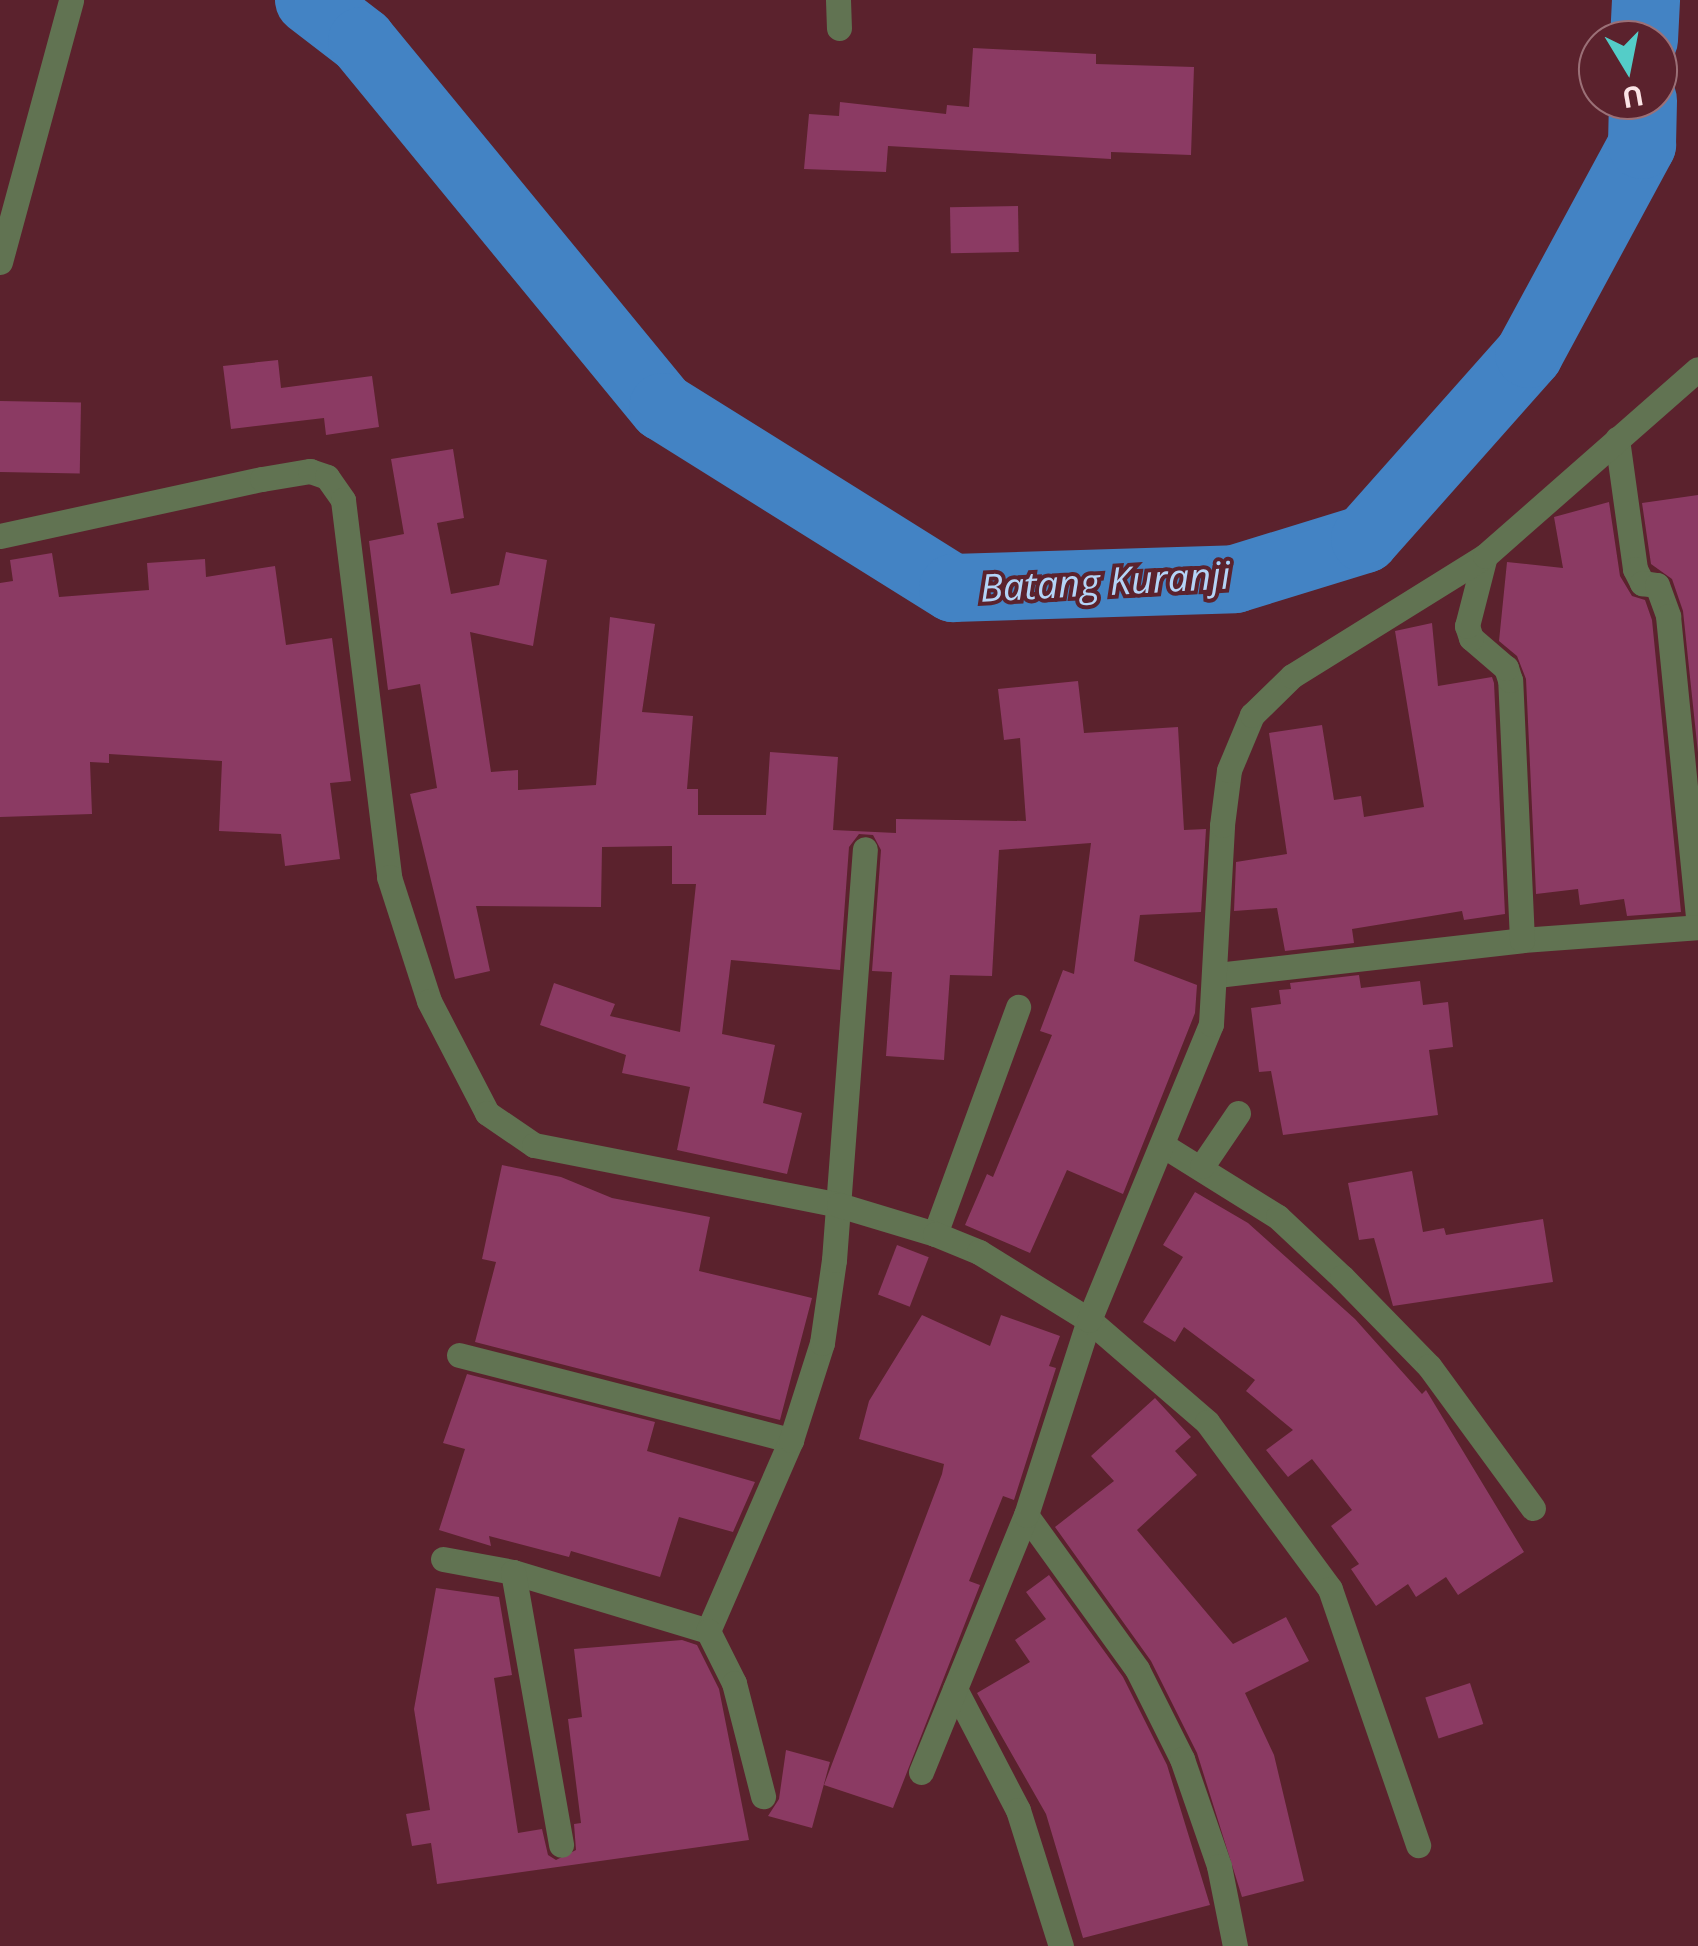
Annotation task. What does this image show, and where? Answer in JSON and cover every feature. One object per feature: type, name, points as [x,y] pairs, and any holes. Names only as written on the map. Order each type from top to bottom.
[{"type":"street","points":[[0,260],[72,0]]},
{"type":"street","points":[[838,0],[839,28]]},
{"type":"street","points":[[921,1772],[1026,1516],[1089,1320],[1212,1024],[1218,974],[1224,807],[1229,770],[1252,715],[1292,676],[1485,556],[1698,368]]},
{"type":"street","points":[[1617,439],[1635,569],[1642,583],[1657,586],[1668,616],[1698,916]]},
{"type":"street","points":[[0,536],[278,476],[310,471],[327,477],[343,500],[389,877],[429,1001],[487,1114],[534,1145],[838,1204],[935,1234],[979,1252],[1089,1320],[1207,1422],[1330,1590],[1418,1845]]},
{"type":"street","points":[[1485,556],[1466,626],[1470,638],[1506,668],[1510,680],[1522,940]]},
{"type":"street","points":[[708,1631],[791,1440],[822,1344],[838,1204],[865,849]]},
{"type":"street","points":[[1218,974],[1522,940],[1698,927]]},
{"type":"street","points":[[935,1234],[1018,1007]]},
{"type":"street","points":[[1202,1166],[1238,1112]]},
{"type":"street","points":[[1164,1146],[1202,1166],[1278,1217],[1429,1366],[1533,1508]]},
{"type":"street","points":[[459,1355],[791,1440]]},
{"type":"street","points":[[1026,1516],[1137,1669],[1182,1758],[1219,1866],[1234,1946]]},
{"type":"street","points":[[444,1559],[513,1572],[708,1631],[734,1682],[763,1796]]},
{"type":"street","points":[[513,1572],[561,1845]]},
{"type":"street","points":[[954,1689],[1018,1810],[1062,1946]]},
{"type":"building","points":[[973,48],[1096,54],[1096,64],[1194,67],[1191,155],[1111,152],[1111,159],[888,146],[886,172],[804,169],[809,114],[839,116],[840,102],[946,114],[947,105],[969,107]]},
{"type":"building","points":[[1018,206],[1019,252],[951,253],[950,207]]},
{"type":"building","points":[[278,360],[281,388],[372,376],[379,427],[326,435],[324,418],[231,429],[223,366]]},
{"type":"building","points":[[0,401],[81,402],[80,473],[0,472]]},
{"type":"building","points":[[453,449],[464,518],[437,523],[451,594],[499,585],[506,552],[547,560],[533,646],[470,632],[491,772],[518,770],[518,790],[596,785],[610,617],[655,624],[642,712],[693,716],[687,789],[698,789],[698,815],[766,815],[770,752],[838,757],[833,830],[896,833],[896,819],[1026,821],[1020,738],[1004,740],[998,689],[1078,681],[1084,733],[1178,727],[1184,830],[1206,829],[1201,912],[1140,915],[1134,961],[1197,985],[1195,1013],[1123,1194],[1067,1170],[1030,1253],[965,1225],[987,1174],[993,1177],[1052,1035],[1040,1031],[1063,970],[1074,974],[1091,843],[999,850],[992,976],[950,975],[944,1060],[886,1056],[892,972],[872,971],[881,850],[873,835],[859,834],[849,847],[840,970],[731,960],[722,1034],[775,1045],[763,1103],[802,1113],[787,1174],[677,1150],[690,1087],[622,1073],[626,1055],[540,1025],[554,983],[615,1004],[610,1016],[680,1032],[696,884],[672,884],[672,846],[602,847],[601,907],[476,906],[490,971],[455,979],[410,794],[437,788],[420,684],[388,690],[369,541],[404,534],[391,459]]},
{"type":"building","points":[[1698,495],[1698,753],[1683,611],[1672,579],[1651,564],[1642,503]]},
{"type":"building","points":[[1609,502],[1620,576],[1632,596],[1645,600],[1652,620],[1681,912],[1627,916],[1624,899],[1580,905],[1578,889],[1536,894],[1526,679],[1517,656],[1499,641],[1507,562],[1563,568],[1554,517]]},
{"type":"building","points":[[52,553],[59,597],[149,590],[147,563],[205,559],[206,577],[275,566],[286,645],[332,638],[351,781],[330,783],[340,859],[285,866],[281,834],[219,831],[222,761],[109,754],[109,763],[90,762],[92,814],[0,817],[0,583],[13,581],[10,560]]},
{"type":"building","points":[[1432,623],[1438,686],[1492,677],[1494,683],[1505,914],[1464,920],[1462,911],[1352,929],[1354,943],[1285,951],[1277,908],[1234,911],[1236,862],[1287,854],[1269,733],[1322,725],[1334,800],[1361,796],[1364,817],[1424,807],[1395,631]]},
{"type":"building","points":[[1359,975],[1361,988],[1420,981],[1423,1005],[1448,1002],[1453,1047],[1429,1050],[1438,1115],[1283,1135],[1271,1071],[1259,1072],[1251,1008],[1281,1004],[1279,990],[1291,989],[1290,983]]},
{"type":"building","points":[[502,1165],[561,1177],[612,1198],[710,1217],[699,1271],[812,1298],[780,1420],[475,1342],[496,1262],[482,1259]]},
{"type":"building","points":[[1412,1171],[1423,1232],[1444,1228],[1446,1235],[1543,1219],[1553,1282],[1393,1306],[1374,1238],[1359,1240],[1348,1183]]},
{"type":"building","points":[[1195,1192],[1248,1223],[1355,1319],[1422,1394],[1426,1390],[1524,1552],[1458,1595],[1446,1577],[1416,1597],[1408,1584],[1376,1606],[1351,1569],[1359,1564],[1331,1526],[1352,1510],[1312,1459],[1288,1477],[1266,1450],[1293,1430],[1246,1391],[1255,1380],[1184,1327],[1175,1342],[1143,1322],[1183,1257],[1163,1245]]},
{"type":"building","points":[[897,1245],[929,1257],[910,1307],[878,1294]]},
{"type":"building","points":[[922,1315],[990,1346],[1001,1315],[1060,1336],[1049,1366],[1056,1368],[1014,1500],[1003,1496],[969,1581],[980,1585],[893,1808],[824,1785],[942,1474],[944,1464],[859,1439],[869,1401]]},
{"type":"building","points":[[467,1374],[655,1422],[647,1451],[755,1482],[733,1532],[679,1517],[660,1577],[571,1551],[569,1557],[489,1536],[491,1546],[439,1530],[465,1449],[443,1443]]},
{"type":"building","points":[[1155,1398],[1191,1437],[1175,1451],[1197,1475],[1137,1530],[1233,1644],[1286,1617],[1309,1661],[1245,1693],[1274,1755],[1304,1881],[1242,1897],[1197,1753],[1151,1661],[1055,1527],[1114,1481],[1091,1456]]},
{"type":"building","points":[[1049,1575],[1123,1677],[1167,1765],[1210,1905],[1083,1938],[1046,1814],[977,1693],[1030,1662],[1015,1640],[1046,1619],[1026,1592]]},
{"type":"building","points":[[436,1588],[499,1597],[512,1675],[494,1678],[518,1833],[542,1829],[548,1855],[556,1860],[576,1850],[574,1824],[581,1823],[568,1719],[582,1717],[574,1649],[682,1640],[697,1645],[719,1689],[749,1840],[437,1884],[431,1843],[412,1846],[406,1814],[430,1810],[414,1709]]},
{"type":"building","points":[[1470,1683],[1483,1724],[1439,1738],[1425,1698]]},
{"type":"building","points":[[786,1750],[830,1762],[812,1828],[768,1816],[779,1799]]},
{"type":"waterway","name":"Batang Kuranji","points":[[309,0],[362,41],[663,407],[953,588],[1235,579],[1365,539],[1529,354],[1642,145],[1643,120]]},
{"type":"waterway","name":"Batang Kuranji","points":[[1645,20],[1646,0]]}]
